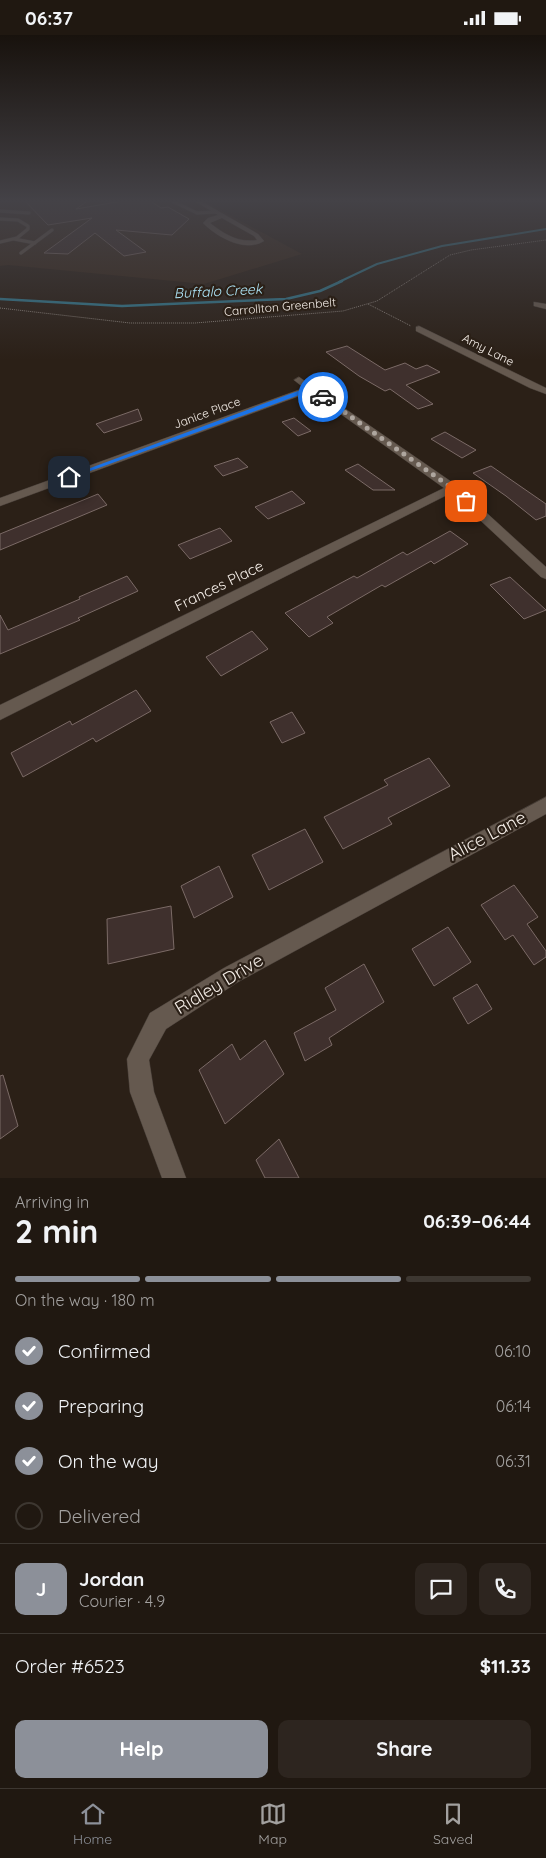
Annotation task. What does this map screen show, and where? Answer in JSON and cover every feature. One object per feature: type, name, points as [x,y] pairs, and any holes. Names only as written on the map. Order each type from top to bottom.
[{"type":"street","points":[[536,304],[546,307]]},
{"type":"street","name":"Amy Lane","points":[[419,329],[532,386],[546,391]]},
{"type":"street","points":[[299,380],[452,488],[546,574]]},
{"type":"street","name":"Janice Place","points":[[0,502],[311,389]]},
{"type":"street","name":"Frances Place","points":[[0,713],[452,488]]},
{"type":"street","name":"Alice Lane","points":[[429,868],[546,805]]},
{"type":"street","name":"Ridley Drive","points":[[174,1178],[142,1092],[138,1059],[158,1021],[231,975],[429,868]]},
{"type":"path","name":"Carrollton Greenbelt","points":[[0,308],[130,323],[195,323],[335,311],[376,301],[450,255],[457,253]]},
{"type":"path","points":[[368,304],[394,319],[419,329]]},
{"type":"shaded area","points":[[0,253],[302,254],[204,284],[8,265],[0,266]]},
{"type":"building","points":[[121,253],[139,253],[124,256]]},
{"type":"building","points":[[347,346],[385,370],[405,363],[416,369],[427,365],[440,372],[406,385],[433,404],[418,409],[390,389],[385,391],[359,376],[326,352]]},
{"type":"building","points":[[138,409],[142,420],[104,433],[96,424]]},
{"type":"building","points":[[294,418],[311,431],[298,436],[282,422]]},
{"type":"building","points":[[445,432],[476,450],[462,458],[431,439]]},
{"type":"building","points":[[238,458],[248,467],[223,476],[214,466]]},
{"type":"building","points":[[358,464],[395,490],[373,490],[345,470]]},
{"type":"building","points":[[491,466],[546,504],[546,516],[536,520],[473,473]]},
{"type":"building","points":[[292,491],[305,503],[268,519],[255,507]]},
{"type":"building","points":[[98,494],[107,505],[0,550],[0,534]]},
{"type":"building","points":[[220,528],[232,541],[190,559],[178,545]]},
{"type":"building","points":[[450,531],[468,544],[434,564],[431,561],[385,587],[382,585],[327,617],[333,623],[309,637],[285,613],[354,576],[357,578],[403,552],[407,555]]},
{"type":"building","points":[[127,576],[138,591],[78,618],[80,620],[0,654],[0,615],[8,630],[80,599],[79,597]]},
{"type":"building","points":[[510,577],[546,610],[524,619],[490,585]]},
{"type":"building","points":[[252,631],[268,649],[221,676],[206,657]]},
{"type":"building","points":[[136,690],[151,711],[96,742],[93,738],[23,777],[11,753],[70,721],[72,725]]},
{"type":"building","points":[[292,712],[305,733],[282,743],[270,722]]},
{"type":"building","points":[[429,758],[450,786],[388,818],[392,824],[343,849],[324,817],[388,785],[384,780]]},
{"type":"building","points":[[305,829],[323,862],[269,890],[252,855]]},
{"type":"building","points":[[219,866],[233,897],[194,918],[181,886]]},
{"type":"building","points":[[514,885],[538,917],[527,924],[546,951],[546,957],[534,965],[513,935],[505,940],[481,905]]},
{"type":"building","points":[[171,906],[174,949],[108,964],[107,919]]},
{"type":"building","points":[[448,927],[471,962],[434,986],[412,949]]},
{"type":"building","points":[[364,964],[384,1002],[329,1038],[332,1045],[305,1061],[294,1033],[336,1010],[325,988]]},
{"type":"building","points":[[477,984],[492,1009],[468,1024],[453,998]]},
{"type":"building","points":[[265,1040],[284,1074],[225,1124],[199,1070],[232,1044],[240,1060]]},
{"type":"building","points":[[3,1075],[18,1126],[0,1139],[0,1076]]},
{"type":"building","points":[[279,1139],[299,1178],[265,1178],[256,1160]]},
{"type":"waterway","name":"Buffalo Creek","points":[[339,282],[377,264],[415,253]]},
{"type":"waterway","name":"Buffalo Creek","points":[[0,299],[122,306],[286,299],[320,291],[342,281]]},
{"type":"way so far","points":[[323,397],[452,488],[466,501]]},
{"type":"route","points":[[69,477],[311,389],[323,397]]}]
